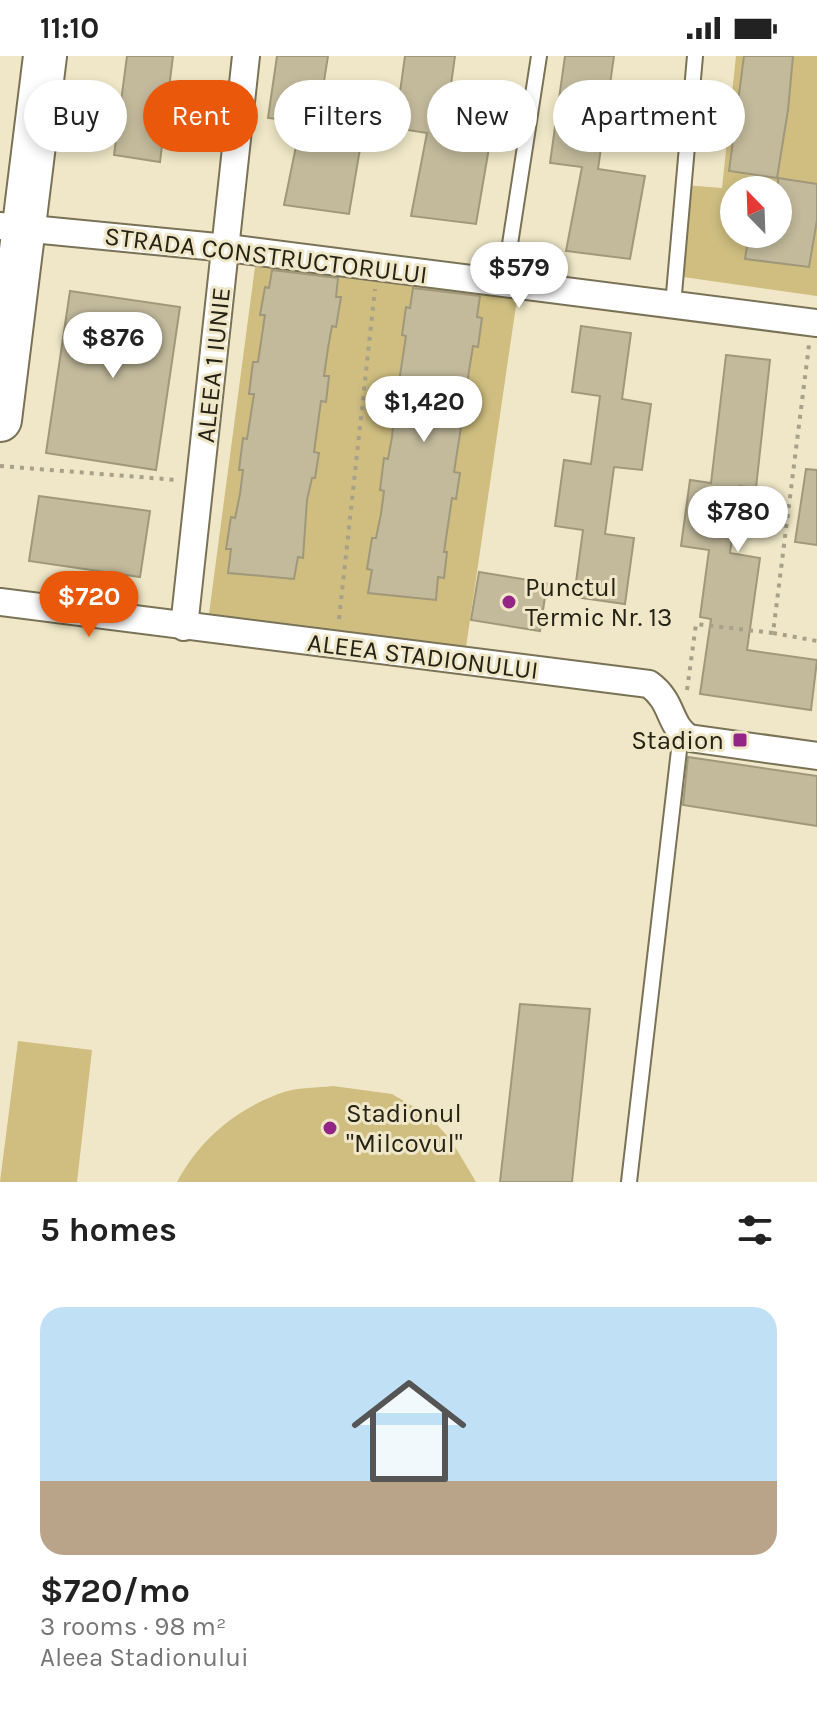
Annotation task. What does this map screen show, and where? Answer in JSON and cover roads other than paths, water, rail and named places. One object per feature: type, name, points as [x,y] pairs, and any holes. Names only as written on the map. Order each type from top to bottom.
[{"type":"main road","points":[[0,420],[12,227],[45,56]]},
{"type":"street","name":"ALEEA 1 IUNIE","points":[[184,627],[246,56]]},
{"type":"street","name":"STRADA CONSTRUCTORULUI","points":[[12,227],[227,248],[814,323]]},
{"type":"street","name":"ALEEA STADIONULUI","points":[[0,602],[649,684],[667,701],[681,733]]},
{"type":"street","points":[[681,733],[697,740],[817,756]]},
{"type":"lane","points":[[504,283],[539,56]]},
{"type":"lane","points":[[673,305],[695,56]]},
{"type":"lane","points":[[629,1182],[681,733]]},
{"type":"place","name":"Punctul Termic Nr. 13","points":[[509,602]]},
{"type":"place","name":"Stadion","points":[[740,740]]},
{"type":"place","name":"Stadionul \"Milcovul\"","points":[[330,1128]]}]
